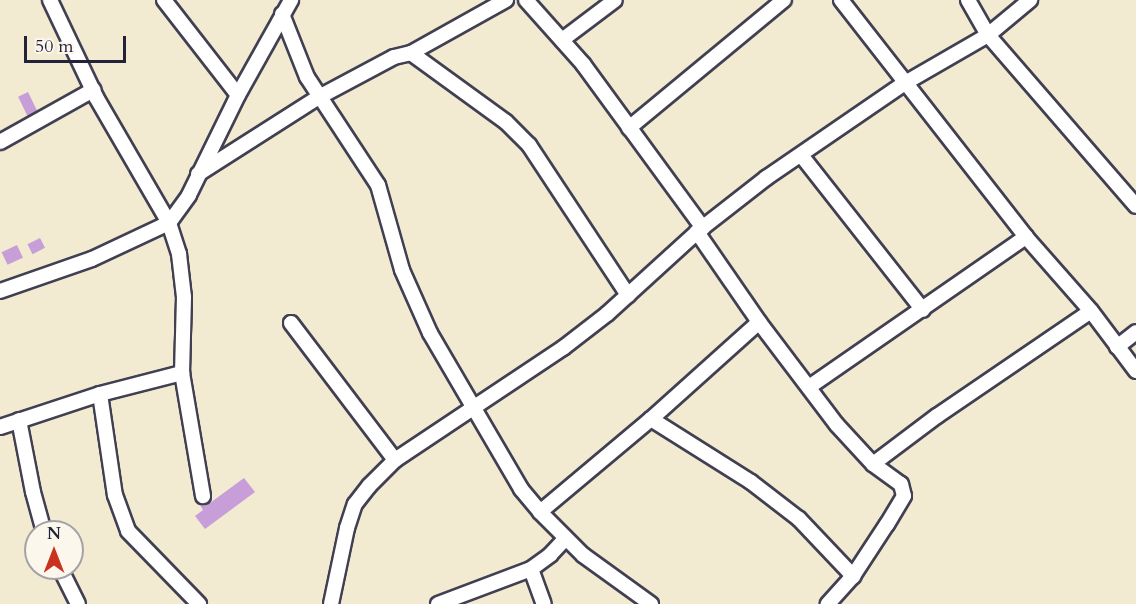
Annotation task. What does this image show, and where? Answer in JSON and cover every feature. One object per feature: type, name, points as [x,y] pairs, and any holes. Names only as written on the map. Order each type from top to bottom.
[{"type":"street","points":[[50,0],[93,90],[169,224],[179,254],[184,297],[182,373],[203,496]]},
{"type":"street","points":[[164,0],[238,95]]},
{"type":"street","points":[[0,291],[92,259],[169,224],[189,195],[238,95],[291,0]]},
{"type":"street","points":[[198,174],[319,97],[394,57],[411,53],[504,0]]},
{"type":"street","points":[[526,0],[562,40],[629,128],[700,230],[759,322],[837,425],[873,464],[901,484],[904,496],[853,576],[828,604]]},
{"type":"street","points":[[562,40],[615,0]]},
{"type":"street","points":[[629,128],[784,0]]},
{"type":"street","points":[[841,0],[1026,237],[1091,311],[1136,371]]},
{"type":"street","points":[[968,0],[988,35],[1136,206]]},
{"type":"street","points":[[331,604],[347,528],[355,504],[395,460],[563,348],[628,295],[700,230],[766,178],[905,83],[988,35],[1030,0]]},
{"type":"street","points":[[282,15],[307,77],[378,185],[402,270],[430,333],[476,408],[521,489],[540,512],[584,555],[651,604]]},
{"type":"street","points":[[411,53],[506,122],[529,145],[628,295]]},
{"type":"street","points":[[0,142],[93,90]]},
{"type":"street","points":[[801,155],[923,310]]},
{"type":"street","points":[[809,387],[1026,237]]},
{"type":"street","points":[[873,464],[937,416],[1091,311]]},
{"type":"street","points":[[540,512],[651,420],[759,322]]},
{"type":"street","points":[[291,323],[395,460]]},
{"type":"street","points":[[1117,347],[1136,332]]},
{"type":"street","points":[[0,427],[100,394],[182,373]]},
{"type":"street","points":[[100,394],[115,495],[128,531],[199,604]]},
{"type":"street","points":[[20,420],[33,492],[41,520]]},
{"type":"street","points":[[651,420],[752,482],[799,519],[853,576]]},
{"type":"street","points":[[438,604],[454,601],[531,569],[550,555],[566,538]]},
{"type":"street","points":[[531,569],[544,604]]},
{"type":"street","points":[[66,580],[78,604]]},
{"type":"building","points":[[28,92],[40,117],[30,122],[18,97]]},
{"type":"building","points":[[40,238],[45,248],[33,254],[28,244]]},
{"type":"building","points":[[17,245],[23,258],[8,265],[2,252]]},
{"type":"building","points":[[244,478],[255,492],[205,529],[195,516],[203,510],[200,505],[207,499],[210,503]]}]
